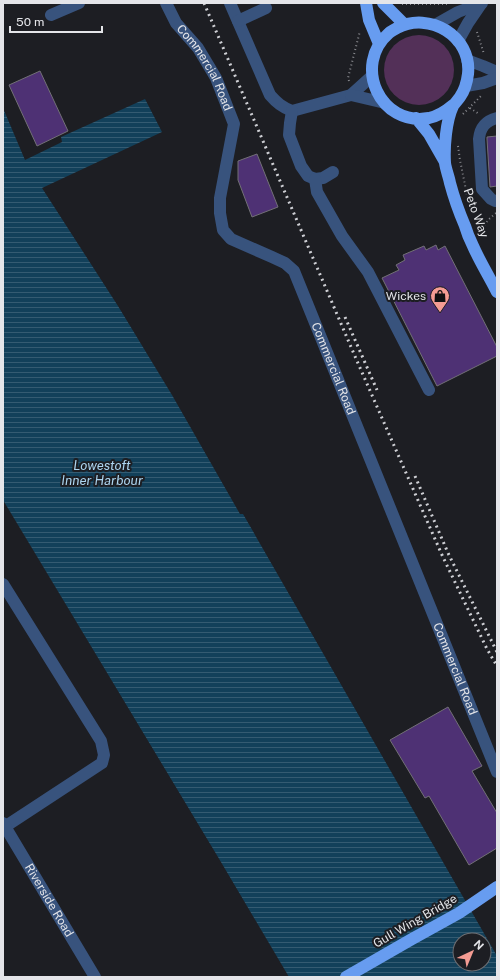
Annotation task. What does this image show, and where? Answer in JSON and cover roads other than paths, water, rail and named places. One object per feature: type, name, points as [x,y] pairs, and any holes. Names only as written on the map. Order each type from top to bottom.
[{"type":"highway","points":[[366,3],[369,20],[379,44]]},
{"type":"highway","points":[[383,3],[404,24]]},
{"type":"highway","points":[[420,22],[435,25],[448,31],[458,41],[464,50],[467,60],[468,73],[466,86],[453,105],[436,116],[429,118],[404,116],[394,111],[385,103],[376,91],[372,76],[372,60],[379,44],[390,32],[404,24],[420,22]]},
{"type":"highway","name":"Peto Way","points":[[445,163],[446,128],[453,105]]},
{"type":"highway","name":"Peto Way","points":[[416,118],[429,134],[445,163],[454,199],[472,245],[497,292]]},
{"type":"highway","name":"Gull Wing Bridge","points":[[346,977],[459,913],[497,887]]},
{"type":"street","points":[[51,15],[79,3]]},
{"type":"street","name":"Commercial Road","points":[[166,3],[176,23],[198,48],[216,78],[234,124],[220,198],[220,213],[223,230],[231,239],[284,263],[294,271],[497,772]]},
{"type":"street","points":[[230,3],[270,95],[284,108],[292,111],[351,95],[372,76]]},
{"type":"street","points":[[435,25],[458,12],[482,3]]},
{"type":"street","points":[[458,41],[482,3]]},
{"type":"street","points":[[238,21],[266,8]]},
{"type":"street","points":[[467,60],[497,72]]},
{"type":"street","points":[[466,86],[483,83],[497,78]]},
{"type":"street","points":[[351,95],[385,103]]},
{"type":"street","points":[[292,111],[289,135],[301,166],[308,176],[315,179],[323,178],[334,172]]},
{"type":"street","points":[[497,118],[489,120],[480,131],[479,139],[482,189],[491,199],[497,201]]},
{"type":"street","points":[[315,179],[318,192],[342,236],[368,272],[429,390]]},
{"type":"street","points":[[3,584],[101,741],[104,755],[102,763],[4,826]]},
{"type":"street","name":"Riverside Road","points":[[4,826],[94,977]]},
{"type":"water","name":"Lowestoft Inner Harbour","points":[[145,99],[162,132],[42,188],[118,306],[172,395],[240,514],[243,514],[483,932],[452,932],[452,972],[492,972],[492,947],[497,956],[497,977],[289,977],[3,500],[3,108],[25,160],[62,142],[61,137]]},
{"type":"railway","points":[[204,3],[357,361],[442,555],[487,649],[497,666]]},
{"type":"railway","points":[[345,317],[377,390]]},
{"type":"railway","points":[[415,476],[448,553],[497,652]]},
{"type":"place","name":"Wickes","points":[[440,313]]}]
